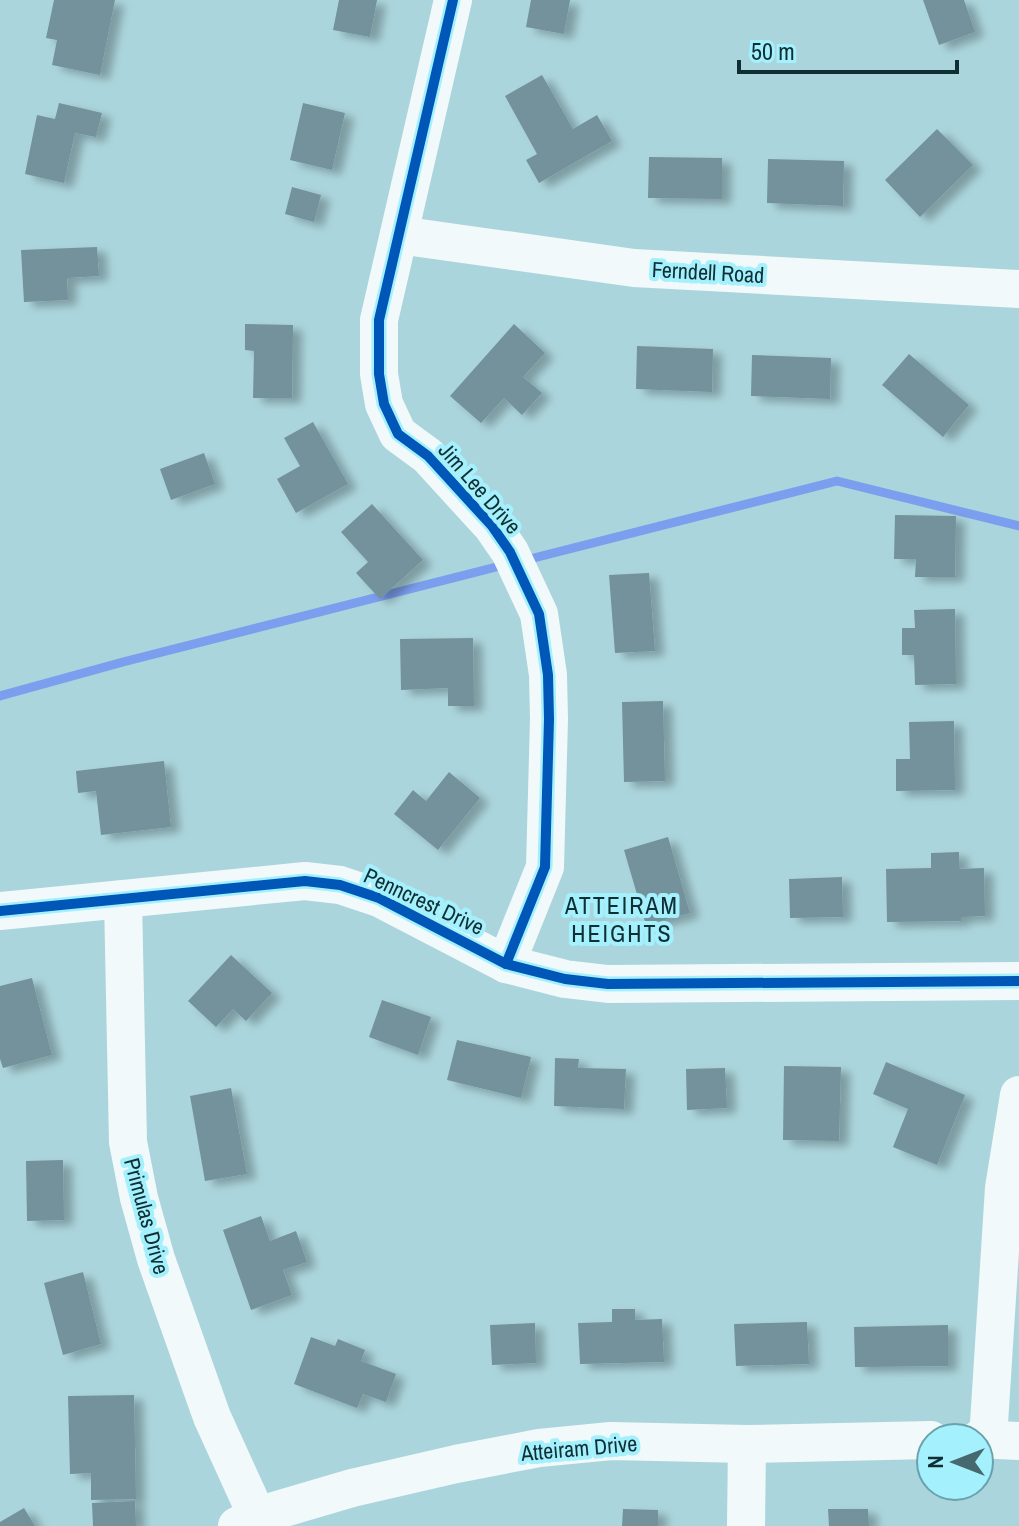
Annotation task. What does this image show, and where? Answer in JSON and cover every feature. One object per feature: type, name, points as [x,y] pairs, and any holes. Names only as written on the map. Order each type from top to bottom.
[{"type":"street","name":"Jim Lee Drive","points":[[453,0],[379,320],[379,374],[384,404],[398,434],[428,456],[492,526],[532,593],[539,614],[548,675],[545,867],[506,964]]},
{"type":"street","name":"Ferndell Road","points":[[399,235],[634,268],[1019,289]]},
{"type":"street","name":"Penncrest Drive","points":[[0,911],[305,881],[340,885],[379,898],[506,964],[565,979],[608,984],[1019,981]]},
{"type":"street","name":"Primulas Drive","points":[[123,899],[128,1142],[139,1198],[156,1259],[247,1521]]},
{"type":"street","points":[[995,1439],[1004,1188],[1019,1095]]},
{"type":"street","name":"Atteiram Drive","points":[[247,1521],[352,1488],[539,1448],[611,1441],[747,1444],[915,1440]]},
{"type":"street","points":[[746,1526],[747,1444]]},
{"type":"building","points":[[54,0],[115,0],[100,75],[52,65],[57,40],[46,38]]},
{"type":"building","points":[[339,0],[377,0],[370,37],[333,30]]},
{"type":"building","points":[[531,0],[570,0],[564,34],[526,27]]},
{"type":"building","points":[[923,0],[964,0],[975,32],[939,45]]},
{"type":"building","points":[[542,75],[573,129],[597,115],[612,141],[539,183],[526,160],[537,154],[505,96]]},
{"type":"building","points":[[59,103],[102,113],[96,137],[75,133],[64,183],[25,174],[37,115],[55,119]]},
{"type":"building","points":[[303,103],[345,113],[332,170],[290,160]]},
{"type":"building","points":[[937,129],[973,165],[920,217],[885,180]]},
{"type":"building","points":[[649,157],[722,158],[722,199],[648,198]]},
{"type":"building","points":[[768,159],[844,161],[843,206],[767,203]]},
{"type":"building","points":[[292,187],[321,195],[314,222],[285,214]]},
{"type":"building","points":[[97,247],[99,276],[67,278],[68,300],[24,302],[21,250]]},
{"type":"building","points":[[245,324],[293,325],[292,398],[253,398],[254,351],[245,350]]},
{"type":"building","points":[[514,324],[545,353],[523,377],[542,393],[522,415],[504,398],[481,423],[450,396]]},
{"type":"building","points":[[637,346],[713,349],[712,392],[636,389]]},
{"type":"building","points":[[909,354],[969,405],[943,437],[882,385]]},
{"type":"building","points":[[752,355],[831,358],[830,399],[751,396]]},
{"type":"building","points":[[313,422],[348,484],[296,513],[277,479],[300,466],[284,438]]},
{"type":"building","points":[[204,453],[215,484],[171,500],[160,469]]},
{"type":"building","points":[[372,504],[423,560],[380,599],[356,573],[368,562],[341,532]]},
{"type":"building","points":[[895,515],[956,516],[955,577],[915,577],[916,559],[894,559]]},
{"type":"building","points":[[649,573],[655,651],[615,653],[609,575]]},
{"type":"building","points":[[955,609],[956,684],[915,685],[914,655],[902,655],[902,628],[915,628],[914,610]]},
{"type":"building","points":[[473,638],[474,706],[448,706],[448,688],[401,690],[400,639]]},
{"type":"building","points":[[663,701],[665,781],[624,782],[622,702]]},
{"type":"building","points":[[954,721],[955,790],[896,791],[896,759],[910,759],[909,722]]},
{"type":"building","points":[[164,761],[171,827],[101,835],[96,791],[78,793],[76,771]]},
{"type":"building","points":[[449,772],[480,798],[438,850],[394,814],[413,790],[426,801]]},
{"type":"building","points":[[668,837],[690,913],[646,925],[624,850]]},
{"type":"building","points":[[959,852],[959,869],[984,868],[985,916],[961,917],[961,921],[887,922],[886,869],[931,868],[931,853]]},
{"type":"building","points":[[842,877],[843,917],[790,918],[789,879]]},
{"type":"building","points":[[231,955],[272,993],[246,1021],[233,1009],[216,1027],[188,1001]]},
{"type":"building","points":[[32,978],[52,1055],[3,1068],[0,1059],[0,986]]},
{"type":"building","points":[[382,1000],[431,1017],[418,1055],[369,1037]]},
{"type":"building","points":[[457,1040],[531,1057],[521,1098],[447,1080]]},
{"type":"building","points":[[555,1058],[579,1059],[578,1068],[626,1069],[624,1109],[554,1106]]},
{"type":"building","points":[[886,1062],[965,1095],[937,1165],[893,1147],[908,1109],[873,1094]]},
{"type":"building","points":[[784,1066],[841,1067],[839,1141],[783,1140]]},
{"type":"building","points":[[725,1068],[727,1108],[687,1110],[686,1069]]},
{"type":"building","points":[[231,1088],[247,1174],[205,1181],[190,1096]]},
{"type":"building","points":[[63,1160],[64,1220],[27,1221],[26,1161]]},
{"type":"building","points":[[261,1216],[270,1241],[296,1231],[307,1262],[283,1270],[292,1295],[251,1310],[223,1230]]},
{"type":"building","points":[[83,1272],[101,1344],[63,1355],[44,1283]]},
{"type":"building","points":[[612,1309],[635,1309],[635,1320],[662,1319],[664,1362],[580,1364],[578,1323],[612,1322]]},
{"type":"building","points":[[807,1322],[809,1364],[736,1366],[734,1324]]},
{"type":"building","points":[[535,1323],[536,1363],[492,1365],[490,1325]]},
{"type":"building","points":[[948,1325],[948,1366],[855,1367],[854,1327]]},
{"type":"building","points":[[311,1337],[335,1346],[338,1339],[365,1350],[361,1361],[396,1374],[386,1402],[363,1394],[357,1408],[294,1384]]},
{"type":"building","points":[[134,1395],[136,1499],[91,1500],[91,1473],[70,1474],[68,1396]]},
{"type":"building","points":[[135,1501],[136,1526],[93,1526],[92,1503]]},
{"type":"building","points":[[24,1508],[35,1526],[0,1526],[0,1522]]},
{"type":"building","points":[[623,1509],[658,1510],[658,1526],[622,1526]]},
{"type":"building","points":[[828,1509],[868,1509],[869,1526],[829,1526]]},
{"type":"waterway","points":[[522,561],[837,481],[1019,526]]},
{"type":"waterway","points":[[0,696],[508,564]]},
{"type":"cycle path","points":[[453,0],[379,320],[379,374],[384,404],[398,434],[428,456],[492,526],[510,552],[539,614],[548,675],[545,867],[506,964]]},
{"type":"cycle path","points":[[0,911],[305,881],[340,885],[379,898],[506,964],[565,979],[608,984],[1019,981]]},
{"type":"district","name":"ATTEIRAM HEIGHTS","points":[[622,919]]}]
